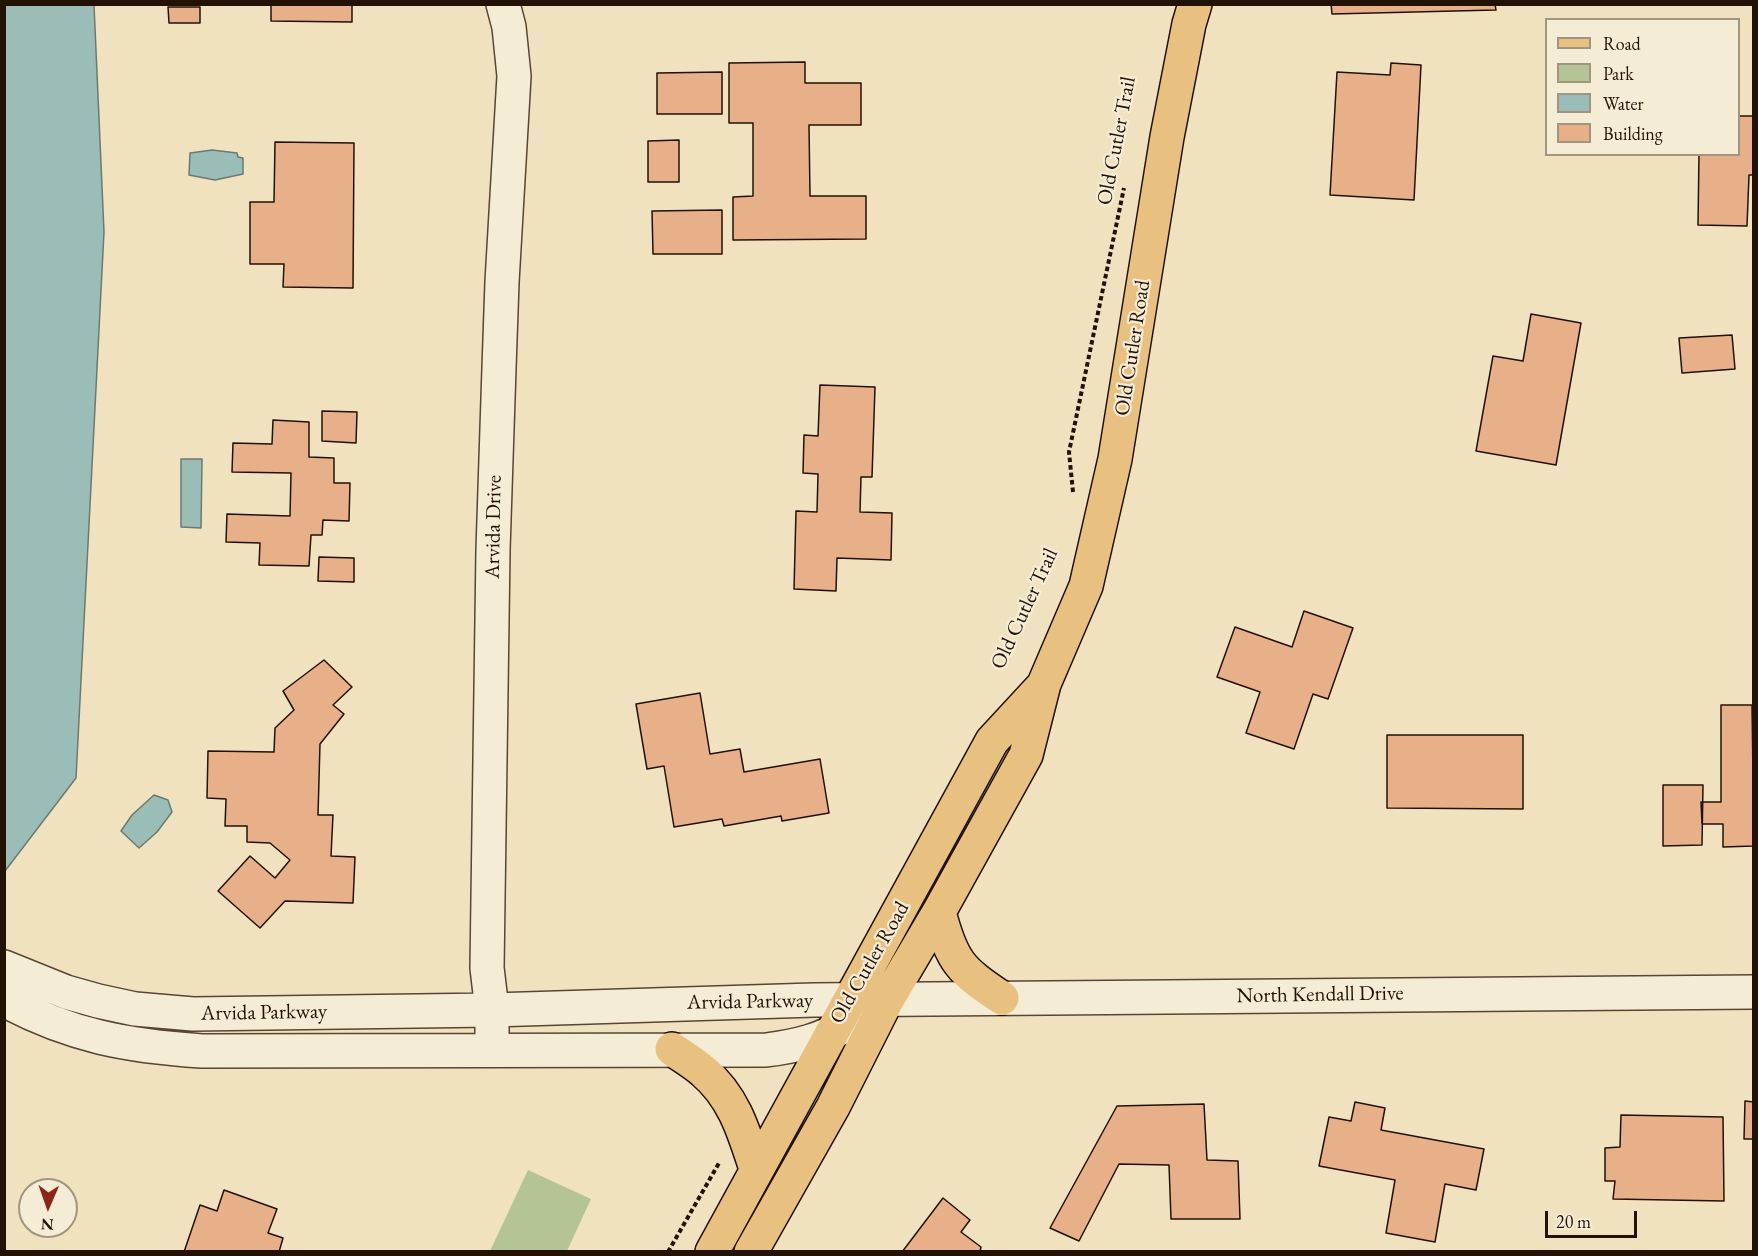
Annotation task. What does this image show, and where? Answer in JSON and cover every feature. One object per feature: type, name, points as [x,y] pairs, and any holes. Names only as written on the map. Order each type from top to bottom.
[{"type":"main road","name":"Old Cutler Road","points":[[751,1251],[832,1107],[887,1000],[939,912],[1026,755],[1044,684],[1086,586],[1112,471],[1167,137],[1188,24],[1195,4]]},
{"type":"main road","name":"Old Cutler Road","points":[[712,1251],[992,741],[1044,684]]},
{"type":"main road","points":[[939,912],[946,940],[958,962],[972,978],[1002,998]]},
{"type":"main road","points":[[672,1049],[702,1070],[726,1094],[742,1125],[756,1169]]},
{"type":"street","name":"Arvida Drive","points":[[492,1050],[492,1010],[487,968],[493,550],[502,282],[514,76],[509,27],[503,4]]},
{"type":"street","name":"Arvida Parkway","points":[[4,966],[76,995],[135,1009],[165,1013],[492,1010],[887,1000]]},
{"type":"street","name":"North Kendall Drive","points":[[887,1000],[1754,992]]},
{"type":"street","name":"Arvida Parkway","points":[[4,1000],[35,1016],[107,1040],[138,1046],[233,1052],[766,1050],[789,1047],[829,1035],[887,1000]]},
{"type":"path","name":"Old Cutler Trail","points":[[1073,494],[1069,452],[1126,178]]},
{"type":"path","points":[[668,1251],[723,1156]]},
{"type":"green space","points":[[528,1170],[591,1199],[567,1251],[490,1251]]},
{"type":"water","points":[[5,4],[94,5],[104,232],[76,778],[5,871]]},
{"type":"water","points":[[212,150],[237,153],[238,157],[243,158],[243,174],[215,180],[189,175],[190,153]]},
{"type":"water","points":[[181,459],[202,459],[201,528],[181,527]]},
{"type":"water","points":[[154,795],[168,800],[172,812],[157,832],[139,848],[121,831],[132,815]]},
{"type":"building","points":[[271,4],[352,4],[352,22],[271,21]]},
{"type":"building","points":[[1331,4],[1495,4],[1496,10],[1332,14]]},
{"type":"building","points":[[168,7],[200,7],[200,23],[169,23]]},
{"type":"building","points":[[805,62],[805,83],[861,83],[861,125],[809,125],[810,196],[866,196],[866,239],[733,240],[733,197],[753,196],[753,123],[729,123],[729,63]]},
{"type":"building","points":[[1391,63],[1421,65],[1414,200],[1330,195],[1337,72],[1390,75]]},
{"type":"building","points":[[722,72],[722,114],[657,114],[657,73]]},
{"type":"building","points":[[1740,116],[1754,116],[1754,175],[1749,175],[1747,226],[1698,225],[1699,156],[1740,156]]},
{"type":"building","points":[[679,140],[679,182],[648,182],[648,141]]},
{"type":"building","points":[[275,142],[354,143],[353,288],[283,287],[284,264],[250,264],[250,202],[274,202]]},
{"type":"building","points":[[722,210],[722,254],[653,254],[652,211]]},
{"type":"building","points":[[1531,314],[1581,323],[1556,465],[1476,451],[1493,356],[1523,361]]},
{"type":"building","points":[[1732,335],[1735,369],[1682,373],[1679,338]]},
{"type":"building","points":[[820,385],[875,387],[872,477],[861,477],[860,512],[892,513],[891,560],[837,558],[836,591],[794,589],[796,511],[817,512],[818,474],[803,473],[804,435],[818,436]]},
{"type":"building","points":[[322,411],[357,412],[356,443],[322,441]]},
{"type":"building","points":[[273,420],[309,422],[309,457],[334,458],[334,483],[350,483],[349,521],[323,520],[322,535],[311,535],[309,566],[259,565],[260,543],[226,542],[227,514],[290,516],[291,473],[232,472],[233,443],[272,444]]},
{"type":"building","points":[[319,557],[354,558],[354,582],[318,581]]},
{"type":"building","points":[[1304,611],[1353,628],[1328,699],[1313,694],[1294,749],[1246,733],[1260,692],[1217,677],[1235,627],[1292,647]]},
{"type":"building","points":[[324,660],[352,687],[333,705],[344,714],[320,744],[318,815],[333,815],[331,856],[355,857],[353,903],[285,901],[260,928],[218,891],[250,856],[275,878],[290,860],[270,843],[247,842],[247,826],[225,826],[226,799],[207,798],[208,751],[274,752],[275,728],[294,710],[283,691]]},
{"type":"building","points":[[700,693],[710,754],[740,749],[744,772],[820,759],[829,813],[782,821],[781,816],[724,826],[722,819],[674,827],[664,766],[647,769],[636,704]]},
{"type":"building","points":[[1721,705],[1752,705],[1754,846],[1723,847],[1723,824],[1702,824],[1701,802],[1721,802]]},
{"type":"building","points":[[1387,735],[1523,735],[1523,809],[1387,808]]},
{"type":"building","points":[[1663,785],[1703,785],[1702,845],[1663,846]]},
{"type":"building","points":[[1745,1101],[1754,1102],[1754,1139],[1744,1139]]},
{"type":"building","points":[[1355,1102],[1385,1108],[1381,1130],[1484,1149],[1476,1190],[1445,1184],[1435,1242],[1386,1233],[1395,1180],[1319,1166],[1329,1117],[1351,1121]]},
{"type":"building","points":[[1204,1104],[1207,1160],[1238,1161],[1240,1219],[1171,1219],[1169,1165],[1119,1164],[1079,1241],[1050,1228],[1117,1106]]},
{"type":"building","points":[[1621,1115],[1723,1117],[1724,1201],[1613,1199],[1615,1181],[1605,1181],[1605,1148],[1620,1147]]},
{"type":"building","points":[[224,1190],[277,1209],[268,1233],[283,1238],[279,1252],[184,1252],[200,1205],[217,1211]]},
{"type":"building","points":[[943,1198],[970,1220],[961,1232],[981,1247],[980,1252],[902,1252]]}]
